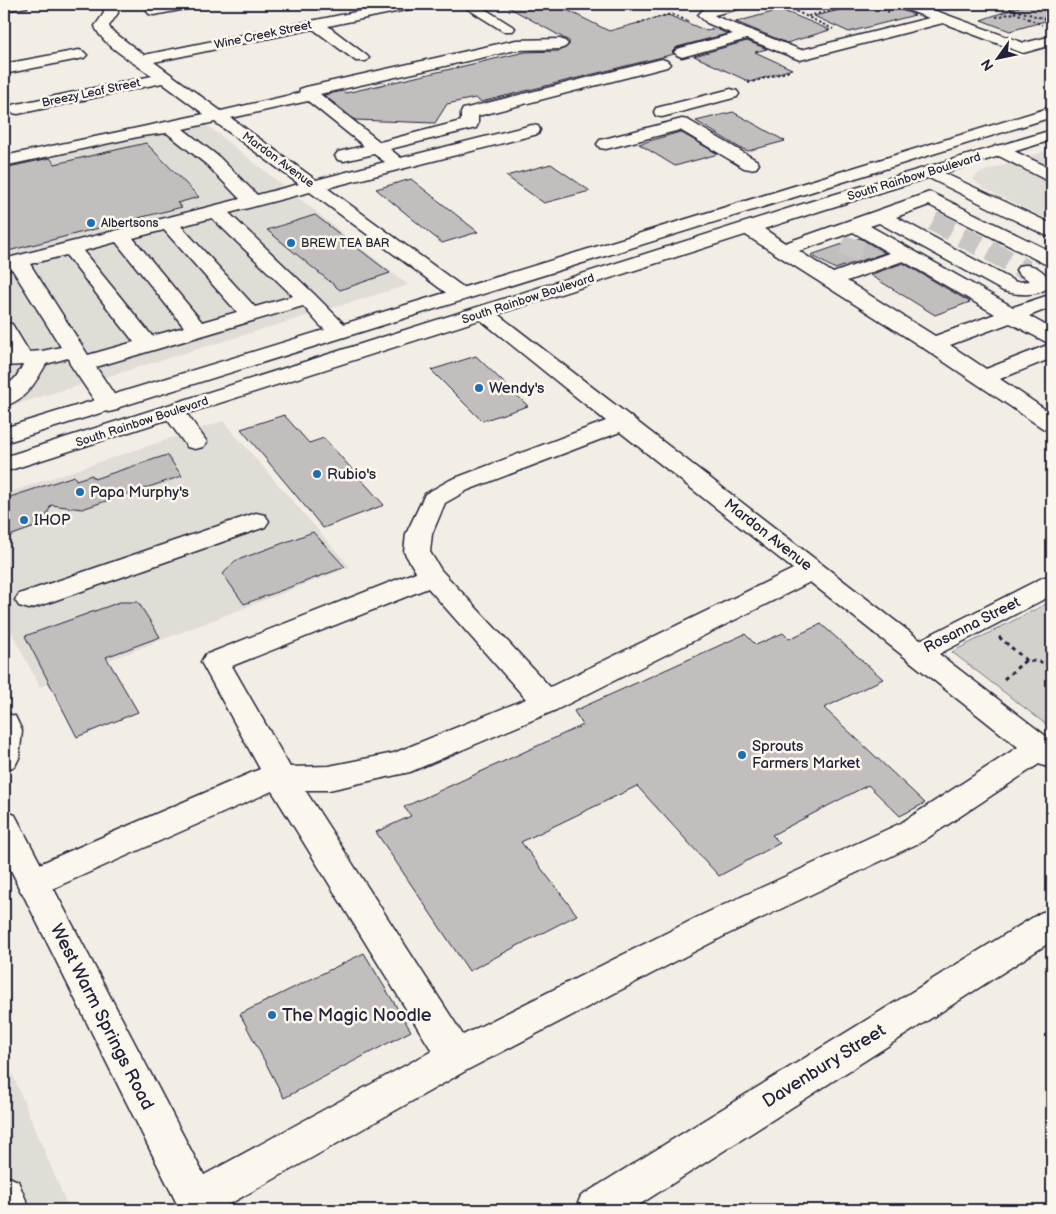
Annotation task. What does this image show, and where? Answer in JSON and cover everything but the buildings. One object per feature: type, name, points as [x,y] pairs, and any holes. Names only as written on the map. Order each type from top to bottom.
[{"type":"main road","points":[[4,7],[22,4]]},
{"type":"main road","name":"Mardon Avenue","points":[[110,4],[111,13],[102,26],[104,32],[460,294]]},
{"type":"main road","points":[[154,11],[191,4]]},
{"type":"main road","name":"Wine Creek Street","points":[[141,60],[415,4]]},
{"type":"main road","points":[[467,4],[508,28]]},
{"type":"main road","points":[[741,4],[710,11],[705,15],[712,20],[800,56],[942,19]]},
{"type":"main road","points":[[901,4],[1023,48],[1052,40]]},
{"type":"main road","points":[[315,24],[361,58]]},
{"type":"main road","points":[[682,52],[748,34]]},
{"type":"main road","points":[[398,164],[306,92],[516,45],[560,44]]},
{"type":"main road","points":[[4,69],[79,55]]},
{"type":"main road","points":[[344,156],[470,124],[469,113],[662,64]]},
{"type":"main road","name":"Breezy Leaf Street","points":[[18,109],[164,78]]},
{"type":"main road","points":[[662,112],[731,94]]},
{"type":"main road","points":[[4,161],[142,131],[218,117],[311,95]]},
{"type":"main road","points":[[4,96],[35,125]]},
{"type":"main road","name":"South Rainbow Boulevard","points":[[4,436],[1052,112]]},
{"type":"main road","points":[[606,144],[682,124],[750,164]]},
{"type":"main road","points":[[170,127],[213,161],[253,201]]},
{"type":"main road","points":[[108,405],[77,357],[11,264],[532,130]]},
{"type":"main road","points":[[982,133],[970,148],[935,160],[931,166],[931,172],[1052,230]]},
{"type":"main road","name":"South Rainbow Boulevard","points":[[4,465],[819,205],[1052,135]]},
{"type":"main road","points":[[1001,150],[1052,176]]},
{"type":"main road","points":[[819,205],[845,189],[883,175],[884,170],[874,166]]},
{"type":"main road","points":[[820,245],[855,225],[930,198],[1052,260]]},
{"type":"main road","points":[[907,206],[926,217]]},
{"type":"main road","points":[[216,211],[307,298],[338,332]]},
{"type":"main road","points":[[880,216],[1010,287],[1023,290],[1042,283],[1038,277],[1026,270]]},
{"type":"main road","points":[[168,223],[251,314]]},
{"type":"main road","points":[[855,225],[871,257]]},
{"type":"main road","points":[[748,228],[791,248],[832,280],[933,344],[1052,424]]},
{"type":"main road","points":[[120,236],[197,330]]},
{"type":"main road","points":[[791,248],[820,245],[871,257],[1012,314],[1052,338]]},
{"type":"main road","points":[[484,313],[499,297],[557,277],[619,246]]},
{"type":"main road","points":[[71,248],[148,345]]},
{"type":"main road","points":[[832,280],[871,257]]},
{"type":"main road","points":[[314,367],[366,340],[445,311],[455,304],[460,294]]},
{"type":"main road","points":[[21,359],[77,357],[148,345],[307,298]]},
{"type":"main road","points":[[933,344],[1052,300]]},
{"type":"main road","name":"Mardon Avenue","points":[[484,313],[1046,753]]},
{"type":"main road","points":[[4,329],[21,359],[20,388],[4,399]]},
{"type":"main road","points":[[984,378],[1052,350]]},
{"type":"main road","points":[[174,412],[195,442]]},
{"type":"main road","points":[[546,702],[432,576],[418,552],[419,534],[434,499],[460,485],[624,422]]},
{"type":"main road","points":[[29,600],[256,521]]},
{"type":"main road","points":[[33,882],[266,779],[329,778],[399,764],[546,702],[812,570]]},
{"type":"main road","points":[[432,576],[215,662],[281,779],[456,1057]]},
{"type":"main road","name":"Rosanna Street","points":[[918,653],[1052,584]]},
{"type":"main road","points":[[4,724],[7,731],[4,758]]},
{"type":"main road","points":[[198,1206],[456,1057],[714,925],[912,832],[1046,753]]},
{"type":"main road","name":"West Warm Springs Road","points":[[4,824],[198,1206]]},
{"type":"main road","name":"Davenbury Street","points":[[595,1210],[1052,922]]},
{"type":"main road","points":[[4,1195],[10,1210]]},
{"type":"path","points":[[802,4],[804,4],[789,8],[840,33]]},
{"type":"path","points":[[807,16],[861,4]]},
{"type":"path","points":[[867,4],[876,8],[901,4]]},
{"type":"path","points":[[995,4],[1052,21]]},
{"type":"path","points":[[1010,8],[1015,14],[1044,25]]},
{"type":"path","points":[[638,23],[671,14],[730,39]]},
{"type":"path","points":[[1000,637],[1026,660],[1052,664]]},
{"type":"path","points":[[1004,679],[1026,660]]},
{"type":"shaded area","points":[[193,114],[408,285],[4,408],[4,157]]},
{"type":"shaded area","points":[[1052,149],[1052,221],[983,188],[973,179],[979,173]]},
{"type":"shaded area","points":[[223,421],[350,567],[40,687],[4,618],[4,494]]},
{"type":"shaded area","points":[[1052,601],[1052,729],[952,652]]},
{"type":"shaded area","points":[[4,1054],[69,1210],[4,1210]]},
{"type":"tunnel","points":[[933,221],[1026,270]]},
{"type":"tunnel","points":[[842,245],[874,255]]},
{"type":"place","name":"Albertsons","points":[[91,223]]},
{"type":"place","name":"BREW TEA BAR","points":[[291,243]]},
{"type":"place","name":"Wendy's","points":[[479,388]]},
{"type":"place","name":"Rubio's","points":[[317,474]]},
{"type":"place","name":"Papa Murphy's","points":[[80,492]]},
{"type":"place","name":"IHOP","points":[[24,520]]},
{"type":"place","name":"Sprouts Farmers Market","points":[[742,755]]},
{"type":"place","name":"The Magic Noodle","points":[[272,1015]]}]
